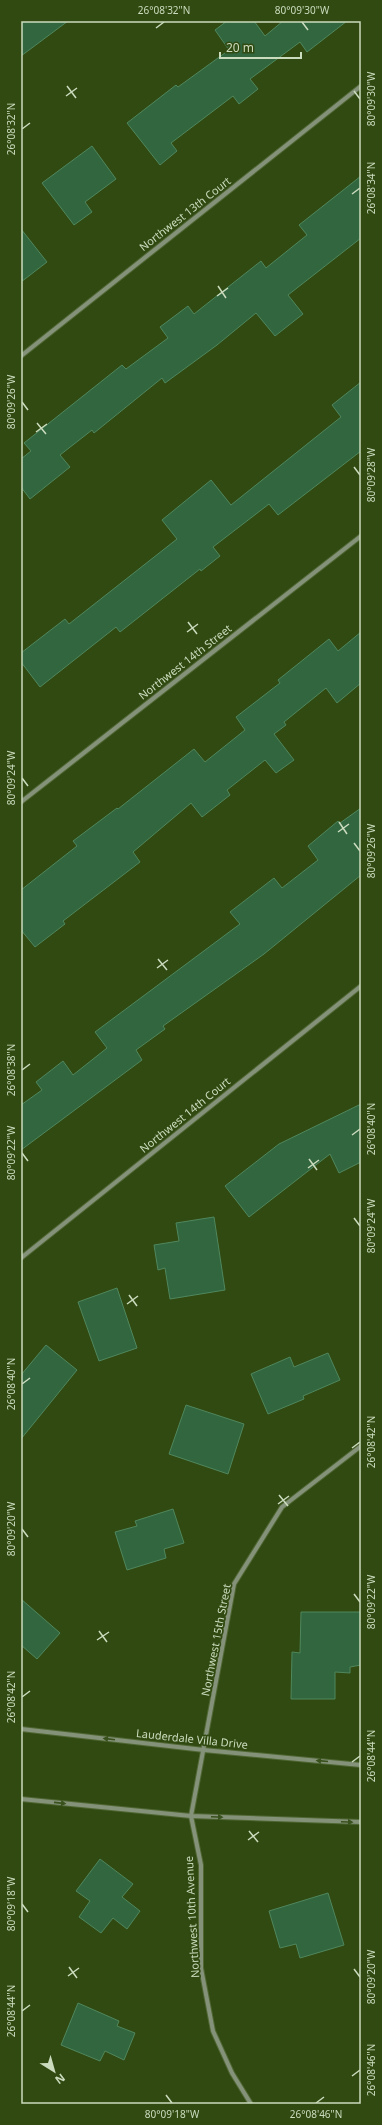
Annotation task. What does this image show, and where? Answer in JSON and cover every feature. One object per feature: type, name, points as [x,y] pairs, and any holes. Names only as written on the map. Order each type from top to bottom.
[{"type":"street","name":"Northwest 13th Court","points":[[21,356],[361,86]]},
{"type":"street","name":"Northwest 14th Street","points":[[21,802],[361,536]]},
{"type":"street","name":"Northwest 14th Court","points":[[21,1258],[361,986]]},
{"type":"street","name":"Northwest 15th Street","points":[[192,1816],[234,1584],[282,1507],[361,1446]]},
{"type":"street","name":"Lauderdale Villa Drive","points":[[21,1729],[204,1750],[361,1765]]},
{"type":"street","points":[[21,1799],[192,1816],[361,1822]]},
{"type":"street","name":"Northwest 10th Avenue","points":[[192,1816],[201,1865],[201,1968],[213,2031],[232,2073],[251,2104]]},
{"type":"building","points":[[21,21],[68,21],[21,56]]},
{"type":"building","points":[[227,21],[254,21],[265,36],[283,21],[347,21],[307,52],[300,42],[250,79],[258,89],[239,104],[233,96],[171,143],[177,151],[160,165],[127,123],[176,85],[178,87],[229,50],[215,30]]},
{"type":"building","points":[[92,146],[116,179],[85,202],[92,212],[74,225],[42,183]]},
{"type":"building","points":[[361,176],[361,238],[288,295],[303,314],[275,336],[256,313],[217,345],[165,383],[162,378],[94,433],[92,430],[60,455],[70,467],[30,499],[21,487],[21,459],[31,451],[24,443],[122,365],[126,369],[168,338],[160,327],[188,306],[194,314],[261,261],[266,268],[307,235],[299,225]]},
{"type":"building","points":[[21,229],[47,262],[21,282]]},
{"type":"building","points":[[361,382],[361,451],[278,515],[269,504],[213,547],[220,556],[201,571],[200,569],[120,632],[116,627],[40,687],[21,662],[21,653],[65,619],[69,624],[177,539],[162,520],[211,480],[231,505],[341,417],[332,405]]},
{"type":"building","points":[[361,632],[361,683],[337,703],[326,688],[284,722],[286,725],[274,734],[294,760],[276,773],[265,760],[227,790],[230,795],[202,817],[191,803],[133,852],[140,862],[63,921],[65,924],[35,947],[21,930],[21,890],[77,846],[73,841],[117,808],[118,809],[194,749],[205,762],[245,730],[236,717],[280,683],[278,680],[329,639],[338,651]]},
{"type":"building","points":[[361,808],[361,875],[264,954],[163,1026],[165,1029],[136,1050],[142,1060],[21,1150],[21,1105],[42,1090],[36,1082],[63,1061],[73,1075],[107,1048],[95,1032],[240,924],[230,912],[274,878],[282,888],[318,860],[308,846],[338,821],[340,823]]},
{"type":"building","points":[[361,1104],[361,1162],[339,1173],[330,1154],[249,1217],[225,1186],[279,1144]]},
{"type":"building","points":[[214,1217],[225,1290],[170,1299],[165,1268],[158,1270],[154,1245],[179,1241],[176,1223]]},
{"type":"building","points":[[117,1288],[137,1348],[99,1361],[78,1302]]},
{"type":"building","points":[[46,1345],[77,1370],[21,1439],[21,1375]]},
{"type":"building","points":[[328,1353],[340,1380],[303,1396],[304,1399],[268,1414],[251,1374],[290,1357],[294,1367]]},
{"type":"building","points":[[186,1405],[244,1424],[228,1474],[169,1454]]},
{"type":"building","points":[[173,1509],[184,1543],[164,1549],[166,1558],[127,1570],[115,1532],[137,1526],[135,1521]]},
{"type":"building","points":[[21,1599],[60,1633],[37,1659],[21,1645]]},
{"type":"building","points":[[301,1612],[361,1612],[361,1665],[350,1667],[350,1673],[335,1672],[335,1699],[291,1699],[292,1652],[300,1653]]},
{"type":"building","points":[[100,1859],[133,1884],[122,1897],[140,1911],[127,1929],[113,1918],[101,1933],[79,1917],[90,1901],[76,1891]]},
{"type":"building","points":[[328,1893],[344,1945],[300,1958],[296,1944],[280,1948],[269,1911]]},
{"type":"building","points":[[78,2003],[119,2021],[117,2026],[135,2033],[124,2060],[105,2051],[100,2061],[61,2045]]}]
